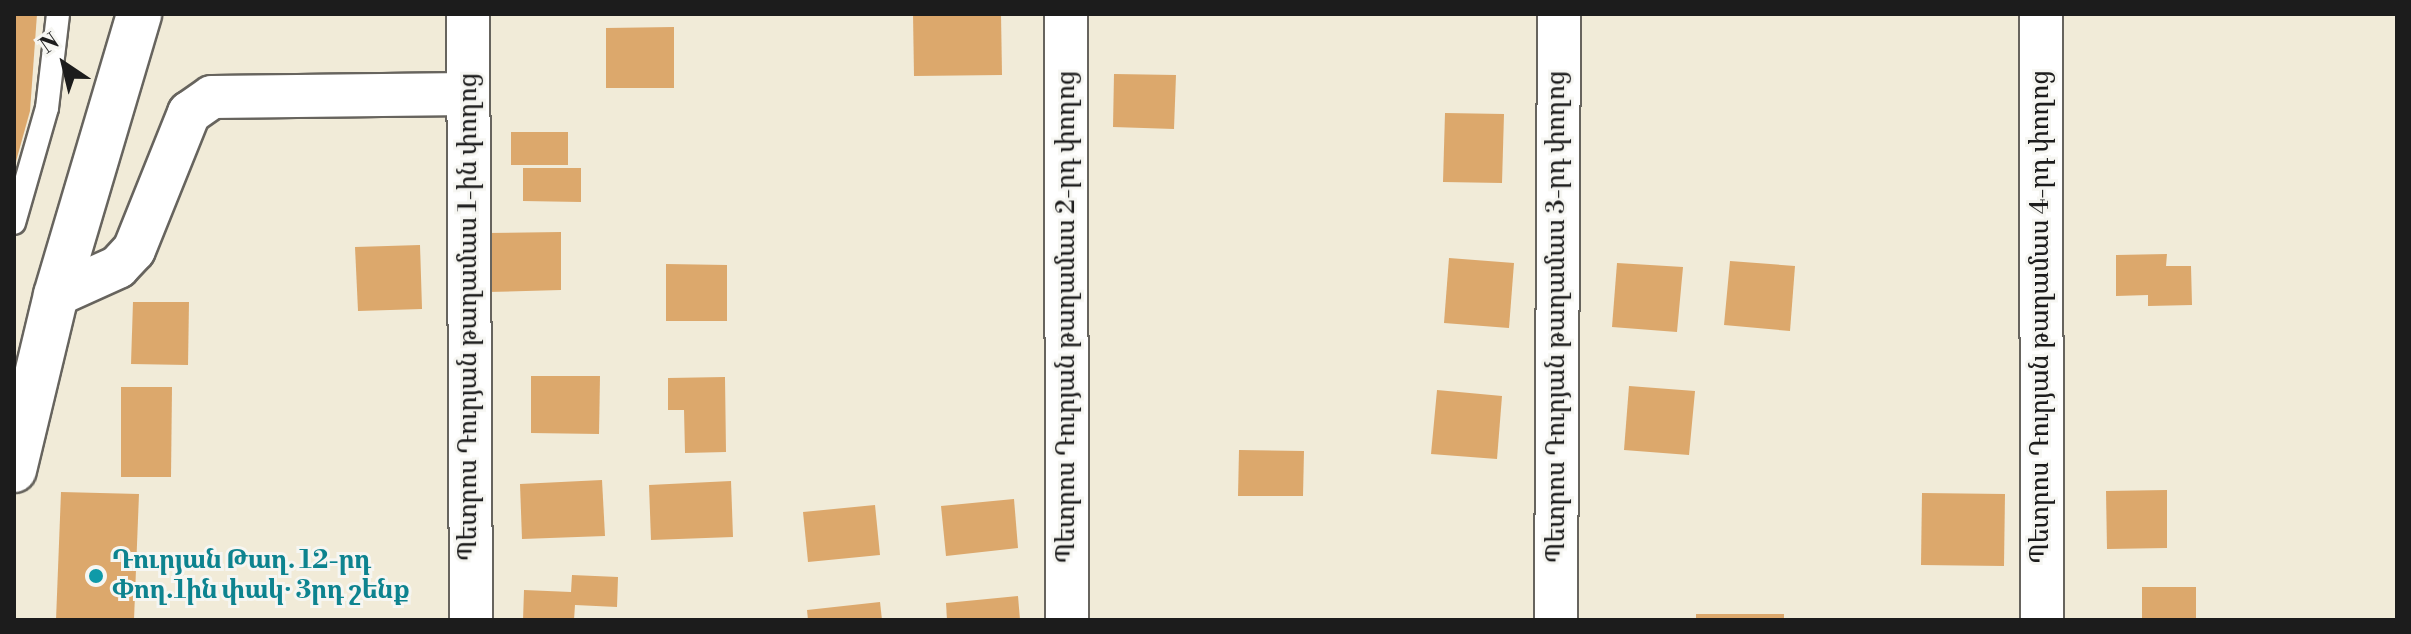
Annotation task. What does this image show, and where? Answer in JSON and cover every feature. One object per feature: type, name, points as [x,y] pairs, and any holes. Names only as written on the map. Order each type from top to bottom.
[{"type":"main road","points":[[14,470],[56,295],[139,14]]},
{"type":"street","name":"Պետրոս Դուրյան թաղամաս 1-ին փողոց","points":[[468,14],[471,620]]},
{"type":"street","name":"Պետրոս Դուրյան թաղամաս 2-րդ փողոց","points":[[1066,14],[1067,620]]},
{"type":"street","name":"Պետրոս Դուրյան թաղամաս 3-րդ փողոց","points":[[1556,620],[1559,14]]},
{"type":"street","name":"Պետրոս Դուրյան թաղամաս 4-րդ փողոց","points":[[2041,14],[2042,620]]},
{"type":"street","points":[[56,295],[118,267],[134,250],[189,113],[212,97],[467,94]]},
{"type":"lane","points":[[14,223],[47,108],[58,14]]},
{"type":"building","points":[[14,14],[37,14],[30,111],[15,165]]},
{"type":"building","points":[[913,14],[1001,14],[1002,75],[914,76]]},
{"type":"building","points":[[674,27],[674,88],[606,88],[606,28]]},
{"type":"building","points":[[1114,74],[1176,75],[1174,129],[1113,127]]},
{"type":"building","points":[[1445,113],[1504,114],[1502,183],[1443,182]]},
{"type":"building","points":[[511,132],[568,132],[568,165],[511,165]]},
{"type":"building","points":[[523,168],[581,168],[581,202],[523,201]]},
{"type":"building","points":[[561,232],[561,290],[487,292],[487,233]]},
{"type":"building","points":[[420,245],[422,309],[358,311],[355,247]]},
{"type":"building","points":[[2167,254],[2166,266],[2191,266],[2192,305],[2148,306],[2148,295],[2116,296],[2116,255]]},
{"type":"building","points":[[1449,258],[1514,263],[1509,328],[1444,323]]},
{"type":"building","points":[[1730,261],[1795,266],[1790,331],[1724,325]]},
{"type":"building","points":[[1617,263],[1683,267],[1677,332],[1612,327]]},
{"type":"building","points":[[666,264],[727,265],[727,321],[666,321]]},
{"type":"building","points":[[133,302],[189,302],[188,365],[131,364]]},
{"type":"building","points":[[531,376],[600,376],[599,434],[531,433]]},
{"type":"building","points":[[725,377],[726,452],[685,453],[684,410],[668,410],[668,378]]},
{"type":"building","points":[[1629,386],[1695,391],[1689,455],[1624,450]]},
{"type":"building","points":[[121,387],[172,387],[171,477],[121,477]]},
{"type":"building","points":[[1437,390],[1502,396],[1497,459],[1431,454]]},
{"type":"building","points":[[1239,450],[1304,451],[1303,496],[1238,496]]},
{"type":"building","points":[[602,480],[605,536],[522,539],[520,484]]},
{"type":"building","points":[[731,481],[733,537],[651,540],[649,485]]},
{"type":"building","points":[[2167,490],[2167,548],[2107,549],[2106,491]]},
{"type":"building","name":"Դուրյան Թաղ. 12-րդ Փող.1ին փակ․ 3րդ շենք","points":[[61,492],[139,494],[134,620],[56,620]]},
{"type":"building","points":[[1922,493],[2005,494],[2004,566],[1921,565]]},
{"type":"building","points":[[1014,499],[1018,548],[946,556],[941,506]]},
{"type":"building","points":[[875,505],[880,555],[808,562],[803,512]]},
{"type":"building","points":[[572,575],[618,577],[617,607],[575,605],[574,620],[523,620],[524,590],[571,592]]},
{"type":"building","points":[[2142,587],[2196,587],[2196,620],[2142,620]]},
{"type":"building","points":[[1018,596],[1020,620],[947,620],[946,603]]},
{"type":"building","points":[[880,602],[882,620],[808,620],[807,610]]},
{"type":"building","points":[[1696,614],[1784,614],[1784,620],[1696,620]]},
{"type":"place","name":"Դուրյան Թաղ. 12-րդ Փող.1ին փակ․ 3րդ շենք","points":[[96,576]]}]
